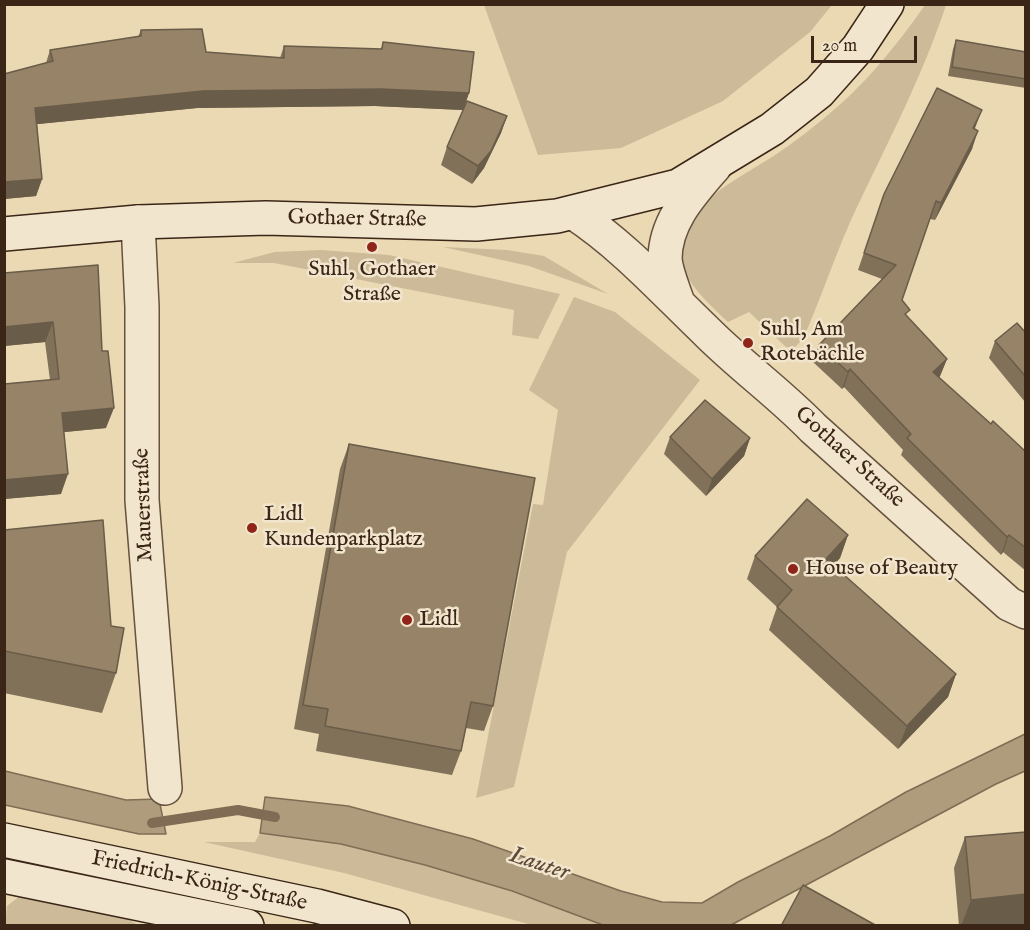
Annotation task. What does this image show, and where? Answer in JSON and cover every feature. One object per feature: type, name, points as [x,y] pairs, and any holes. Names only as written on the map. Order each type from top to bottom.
[{"type":"main road","points":[[573,213],[678,186],[772,129],[819,92],[858,48],[887,4]]},
{"type":"main road","name":"Gothaer Straße","points":[[676,300],[665,261],[669,235],[683,204],[717,164]]},
{"type":"main road","name":"Gothaer Straße","points":[[4,234],[138,222],[266,218],[476,224],[573,213],[606,234],[708,333],[784,398],[828,441],[1009,604],[1026,612]]},
{"type":"main road","name":"Mauerstraße","points":[[138,222],[142,307],[142,500],[165,788]]},
{"type":"main road","name":"Friedrich-König-Straße","points":[[4,840],[317,906],[393,926]]},
{"type":"main road","name":"Friedrich-König-Straße","points":[[4,876],[247,926]]},
{"type":"shaded area","points":[[484,4],[832,5],[810,32],[723,101],[621,148],[538,155]]},
{"type":"shaded area","points":[[925,5],[946,5],[916,82],[850,223],[803,339],[795,347],[786,347],[749,312],[728,322],[694,287],[682,265],[679,254],[680,243],[686,227],[695,213],[720,190],[789,145],[851,94],[890,52]]},
{"type":"shaded area","points":[[443,247],[507,250],[544,256],[608,294],[529,266]]},
{"type":"shaded area","points":[[321,250],[389,255],[560,294],[538,339],[512,335],[514,310],[274,263],[233,263],[275,252]]},
{"type":"shaded area","points":[[574,297],[615,312],[700,380],[567,552],[514,787],[476,798],[533,504],[543,505],[558,410],[529,390]]},
{"type":"shaded area","points":[[260,833],[342,844],[375,851],[507,890],[603,925],[532,925],[344,873],[204,842],[255,842]]},
{"type":"shaded area","points":[[20,896],[126,918],[138,925],[5,926],[7,906]]},
{"type":"water","points":[[1025,734],[1025,771],[996,784],[731,925],[603,925],[512,891],[425,865],[341,844],[260,833],[265,797],[348,806],[473,839],[621,891],[662,902],[702,903],[738,882],[830,836],[906,792]]},
{"type":"water","points":[[5,771],[126,800],[159,799],[166,834],[139,834],[5,805]]},
{"type":"building","points":[[202,29],[206,52],[284,58],[284,46],[382,49],[383,42],[474,52],[469,93],[381,89],[203,91],[35,108],[42,179],[4,182],[4,74],[53,61],[50,50],[141,36],[141,30]]},
{"type":"building","points":[[956,40],[1026,52],[1026,79],[952,67]]},
{"type":"building","points":[[937,88],[982,110],[973,128],[978,131],[941,203],[936,201],[902,300],[910,310],[905,314],[947,359],[933,372],[991,424],[993,421],[1026,452],[1026,548],[1009,535],[1007,537],[907,438],[911,434],[850,369],[848,372],[819,345],[896,265],[864,253],[884,194]]},
{"type":"building","points":[[467,101],[507,116],[491,151],[478,166],[447,147]]},
{"type":"building","points":[[98,265],[102,351],[108,351],[114,408],[62,413],[68,474],[4,480],[4,384],[59,379],[53,322],[4,327],[4,273]]},
{"type":"building","points":[[1017,323],[1026,333],[1026,377],[995,341]]},
{"type":"building","points":[[705,400],[750,438],[712,479],[670,437]]},
{"type":"building","points":[[349,444],[535,478],[493,706],[471,702],[461,751],[325,726],[328,709],[303,705]]},
{"type":"building","points":[[807,499],[848,535],[826,559],[956,674],[907,726],[777,607],[792,590],[755,556]]},
{"type":"building","points":[[103,520],[111,626],[124,628],[116,673],[4,651],[4,530]]},
{"type":"building","points":[[1026,832],[1026,894],[971,900],[965,837]]},
{"type":"building","points":[[803,885],[877,926],[781,926]]},
{"type":"waterway","name":"Lauter","points":[[152,823],[238,810],[275,817]]},
{"type":"place","name":"Suhl, Gothaer Straße","points":[[372,247]]},
{"type":"place","name":"Suhl, Am Rotebächle","points":[[748,343]]},
{"type":"place","name":"Lidl Kundenparkplatz","points":[[252,528]]},
{"type":"place","name":"House of Beauty","points":[[793,569]]},
{"type":"place","name":"Lidl","points":[[407,620]]}]
